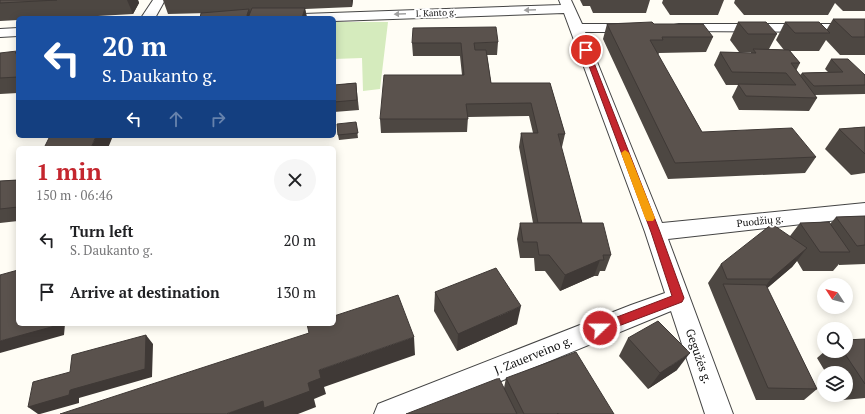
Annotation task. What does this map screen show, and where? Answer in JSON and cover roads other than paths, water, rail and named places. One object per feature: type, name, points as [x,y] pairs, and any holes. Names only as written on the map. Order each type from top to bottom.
[{"type":"street","points":[[149,16],[159,0]]},
{"type":"street","name":"I. Kanto g.","points":[[336,16],[567,5]]},
{"type":"street","name":"Gegužės g.","points":[[567,5],[655,232],[719,414]]},
{"type":"street","points":[[577,28],[649,28]]},
{"type":"street","points":[[665,28],[865,28]]},
{"type":"street","points":[[0,33],[16,32]]},
{"type":"street","name":"Puodžių g.","points":[[655,232],[865,210]]},
{"type":"street","name":"J. Zauerveino g.","points":[[388,414],[639,312],[678,298]]}]
